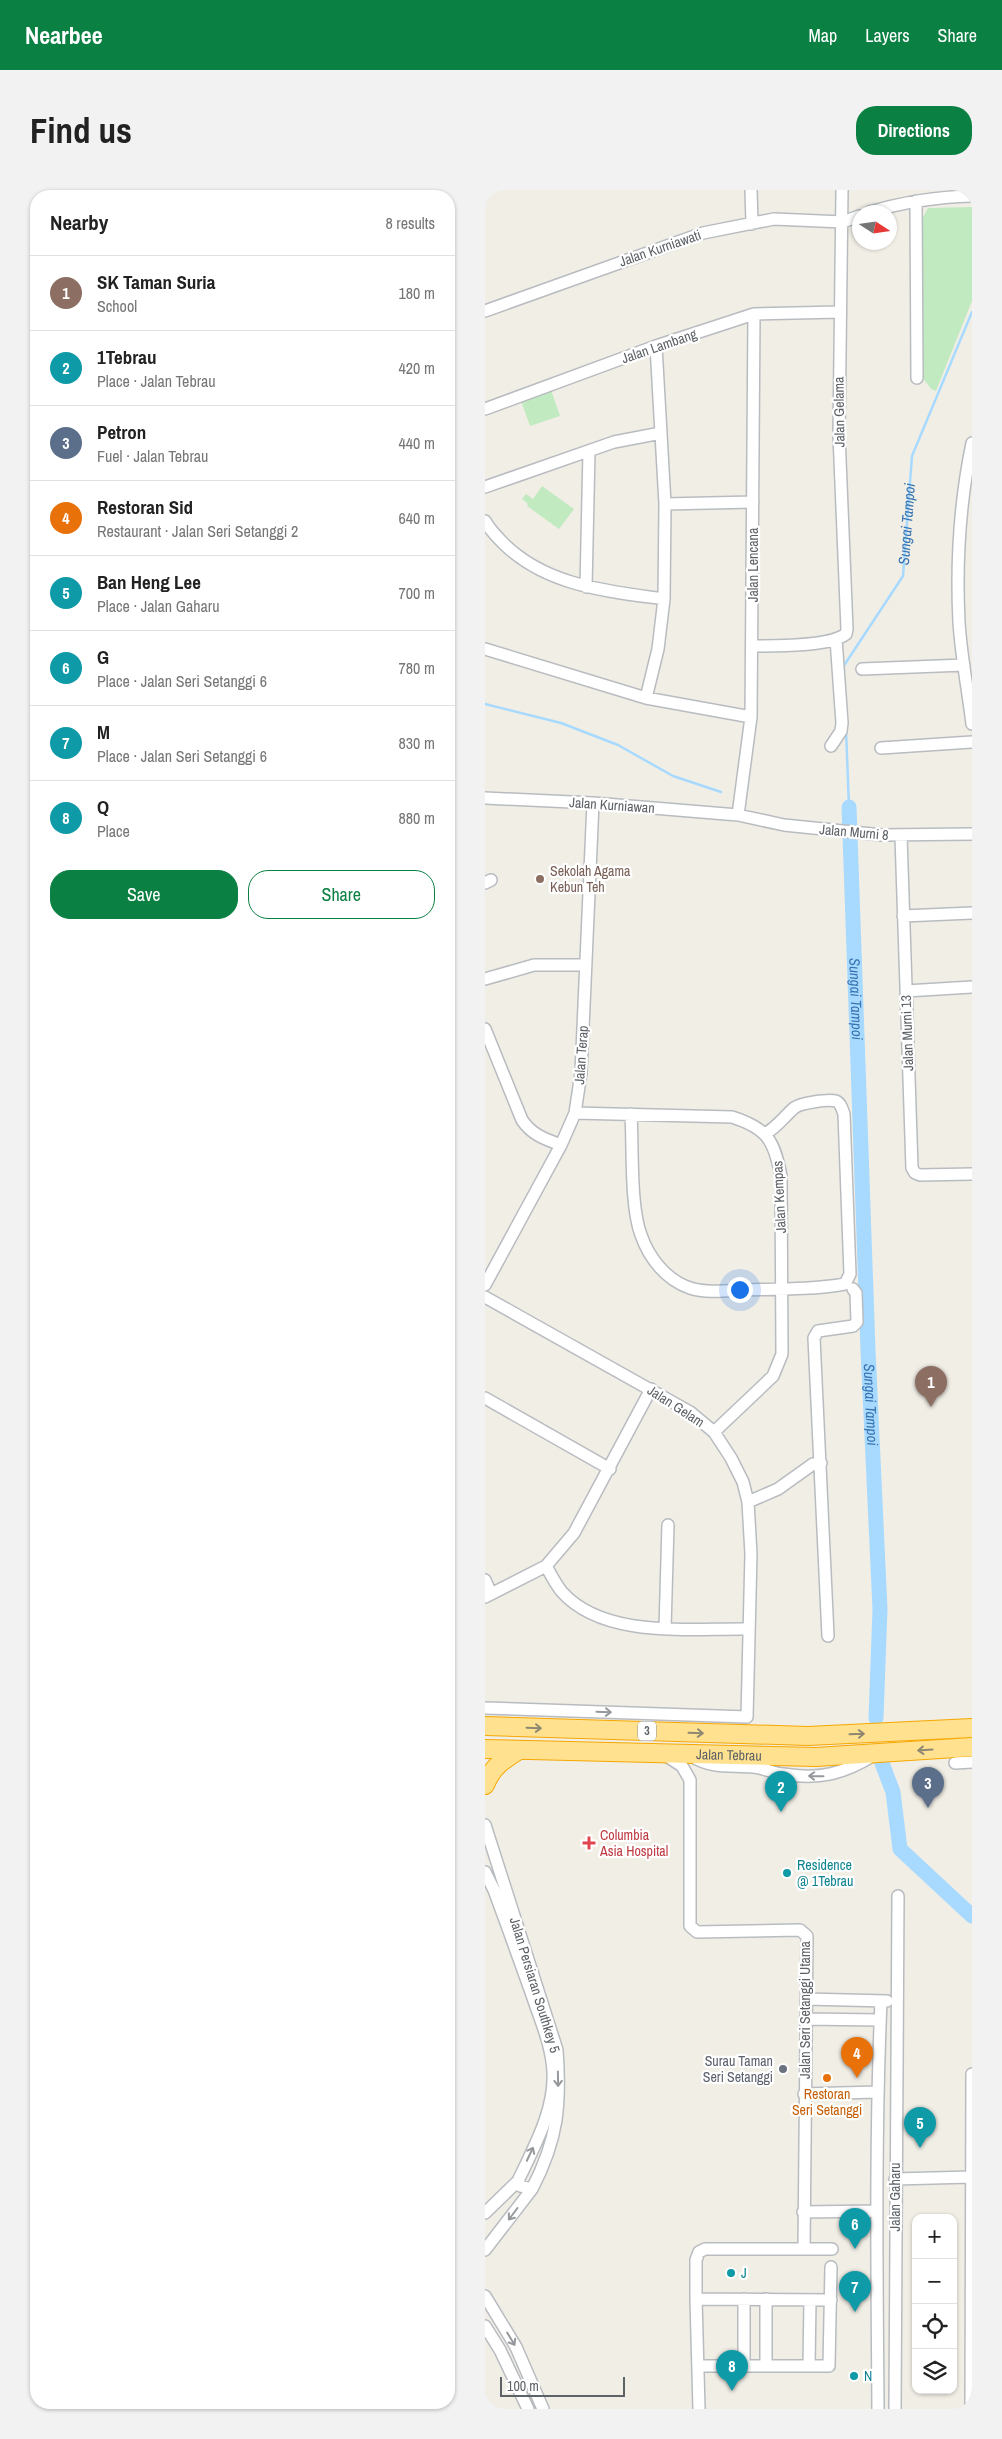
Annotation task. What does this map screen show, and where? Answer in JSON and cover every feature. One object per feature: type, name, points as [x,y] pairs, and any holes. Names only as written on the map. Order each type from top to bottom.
[{"type":"highway","name":"Jalan Tebrau","points":[[485,1726],[808,1736],[972,1728]]},
{"type":"highway","points":[[485,1741],[558,1744],[582,1752]]},
{"type":"highway","name":"Jalan Tebrau","points":[[485,1749],[816,1757],[972,1747]]},
{"type":"highway","points":[[485,1785],[501,1760],[520,1750]]},
{"type":"street","points":[[751,190],[752,224]]},
{"type":"street","name":"Jalan Gelama","points":[[831,746],[841,731],[842,723],[839,312],[843,222],[842,190]]},
{"type":"street","points":[[891,205],[967,194]]},
{"type":"street","points":[[916,201],[917,378]]},
{"type":"street","name":"Jalan Kurniawati","points":[[485,311],[691,236],[774,219],[843,222]]},
{"type":"street","points":[[843,222],[852,219]]},
{"type":"street","name":"Jalan Lambang","points":[[485,409],[656,346],[754,314],[839,312]]},
{"type":"street","name":"Jalan Lencana","points":[[739,810],[751,717],[754,314]]},
{"type":"street","points":[[646,698],[659,649],[664,599],[665,504],[656,346]]},
{"type":"street","points":[[485,487],[614,442],[661,433]]},
{"type":"street","points":[[972,443],[965,475],[958,563],[959,624],[972,724]]},
{"type":"street","points":[[586,587],[589,451]]},
{"type":"street","points":[[665,504],[753,502]]},
{"type":"street","points":[[485,521],[489,529],[507,547],[530,565],[549,575],[586,587],[664,599]]},
{"type":"street","points":[[753,646],[796,646],[841,636]]},
{"type":"street","points":[[485,649],[646,698],[751,717]]},
{"type":"street","points":[[862,669],[964,665]]},
{"type":"street","points":[[881,748],[972,742]]},
{"type":"street","name":"Jalan Kurniawan","points":[[485,798],[739,810]]},
{"type":"street","name":"Jalan Terap","points":[[485,1285],[561,1145],[575,1113],[581,1073],[593,803]]},
{"type":"street","name":"Jalan Murni 8","points":[[739,810],[784,825],[901,836],[972,834]]},
{"type":"street","name":"Jalan Murni 13","points":[[901,836],[913,1168],[915,1173],[920,1175],[972,1174]]},
{"type":"street","points":[[903,916],[972,914]]},
{"type":"street","points":[[485,979],[534,965],[586,965]]},
{"type":"street","points":[[906,991],[972,987]]},
{"type":"street","points":[[485,1029],[522,1120],[529,1130],[539,1137],[561,1145]]},
{"type":"street","points":[[631,1114],[635,1212],[640,1234],[654,1262],[671,1278],[691,1288],[707,1291],[781,1289],[845,1284],[849,1280],[844,1114],[841,1106],[835,1101],[803,1104],[795,1107],[778,1127],[765,1134]]},
{"type":"street","name":"Jalan Kempas","points":[[575,1113],[732,1116],[753,1124],[771,1140],[781,1176],[782,1354],[773,1376],[714,1432]]},
{"type":"street","points":[[828,1636],[814,1338],[818,1331],[853,1326],[857,1322],[856,1293],[853,1289]]},
{"type":"street","name":"Jalan Gelam","points":[[485,1297],[651,1389],[690,1412],[714,1432],[739,1474],[748,1502],[751,1554],[747,1717],[485,1708]]},
{"type":"street","points":[[485,1580],[488,1596],[546,1566],[574,1533],[610,1469],[651,1389]]},
{"type":"street","points":[[485,1398],[610,1469]]},
{"type":"street","points":[[748,1502],[778,1489],[813,1464],[821,1463]]},
{"type":"street","points":[[665,1628],[668,1525]]},
{"type":"street","points":[[546,1566],[561,1591],[585,1609],[613,1623],[665,1628],[748,1629]]},
{"type":"street","points":[[661,1753],[682,1766],[690,1780],[706,1765]]},
{"type":"street","points":[[688,1755],[706,1765],[755,1767],[780,1774],[821,1777],[860,1764],[877,1753]]},
{"type":"street","points":[[955,1763],[972,1762]]},
{"type":"street","name":"Jalan Seri Setanggi Utama","points":[[690,1780],[689,1926],[697,1932],[800,1930],[807,1936],[804,2094],[807,2249]]},
{"type":"street","name":"Jalan Persiaran Southkey 5","points":[[485,1825],[557,2050],[559,2078],[557,2122],[548,2154],[532,2189],[489,2241],[485,2250]]},
{"type":"street","name":"Jalan Persiaran Southkey 5","points":[[485,1872],[494,1890],[538,2013],[553,2072],[550,2101],[542,2130],[518,2181]]},
{"type":"street","name":"Jalan Gaharu","points":[[895,2409],[898,1896]]},
{"type":"street","points":[[806,1999],[896,2001]]},
{"type":"street","points":[[878,2409],[876,2211],[877,2092],[881,2001]]},
{"type":"street","points":[[805,2019],[880,2020]]},
{"type":"street","points":[[971,2409],[972,2074]]},
{"type":"street","points":[[804,2094],[877,2092]]},
{"type":"street","points":[[895,2179],[971,2177]]},
{"type":"street","points":[[485,2213],[518,2181],[520,2186],[532,2189]]},
{"type":"street","points":[[806,2208],[876,2211]]},
{"type":"street","points":[[699,2409],[696,2260],[699,2252],[705,2249],[832,2249]]},
{"type":"street","points":[[698,2366],[829,2366],[831,2267]]},
{"type":"street","points":[[485,2296],[516,2347],[543,2409]]},
{"type":"street","points":[[696,2299],[831,2300]]},
{"type":"street","points":[[744,2299],[744,2366]]},
{"type":"street","points":[[765,2366],[766,2299]]},
{"type":"street","points":[[809,2366],[810,2300]]},
{"type":"street","points":[[485,2326],[500,2350],[528,2409]]},
{"type":"green space","points":[[972,207],[972,301],[936,391],[931,389],[923,378],[923,217],[928,208]]},
{"type":"green space","points":[[551,390],[560,416],[530,426],[521,401]]},
{"type":"green space","points":[[542,486],[574,509],[559,529],[527,506],[528,504],[522,499],[526,494],[533,499]]},
{"type":"waterway","name":"Sungai Tampoi","points":[[843,667],[903,576],[912,456],[972,312]]},
{"type":"waterway","points":[[485,704],[561,723],[618,745],[673,776],[721,792]]},
{"type":"waterway","name":"Sungai Tampoi","points":[[846,730],[849,807]]},
{"type":"waterway","name":"Sungai Tampoi","points":[[849,807],[868,1350],[880,1609],[876,1718]]},
{"type":"waterway","name":"Sungai Tampoi","points":[[882,1763],[893,1792],[900,1849],[972,1916]]},
{"type":"place","name":"Sekolah Agama Kebun Teh","points":[[540,879]]},
{"type":"place","name":"SK Taman Suria","points":[[931,1407]]},
{"type":"place","name":"Petron","points":[[928,1808]]},
{"type":"place","name":"1Tebrau","points":[[781,1812]]},
{"type":"place","name":"Columbia Asia Hospital","points":[[589,1843]]},
{"type":"place","name":"Residence @ 1Tebrau","points":[[787,1873]]},
{"type":"place","name":"Surau Taman Seri Setanggi","points":[[783,2069]]},
{"type":"place","name":"Restoran Seri Setanggi","points":[[827,2078]]},
{"type":"place","name":"Restoran Sid","points":[[857,2078]]},
{"type":"place","name":"Ban Heng Lee","points":[[920,2148]]},
{"type":"place","name":"G","points":[[855,2249]]},
{"type":"place","name":"J","points":[[731,2273]]},
{"type":"place","name":"M","points":[[855,2312]]},
{"type":"place","name":"N","points":[[854,2376]]},
{"type":"place","name":"Q","points":[[732,2391]]}]
